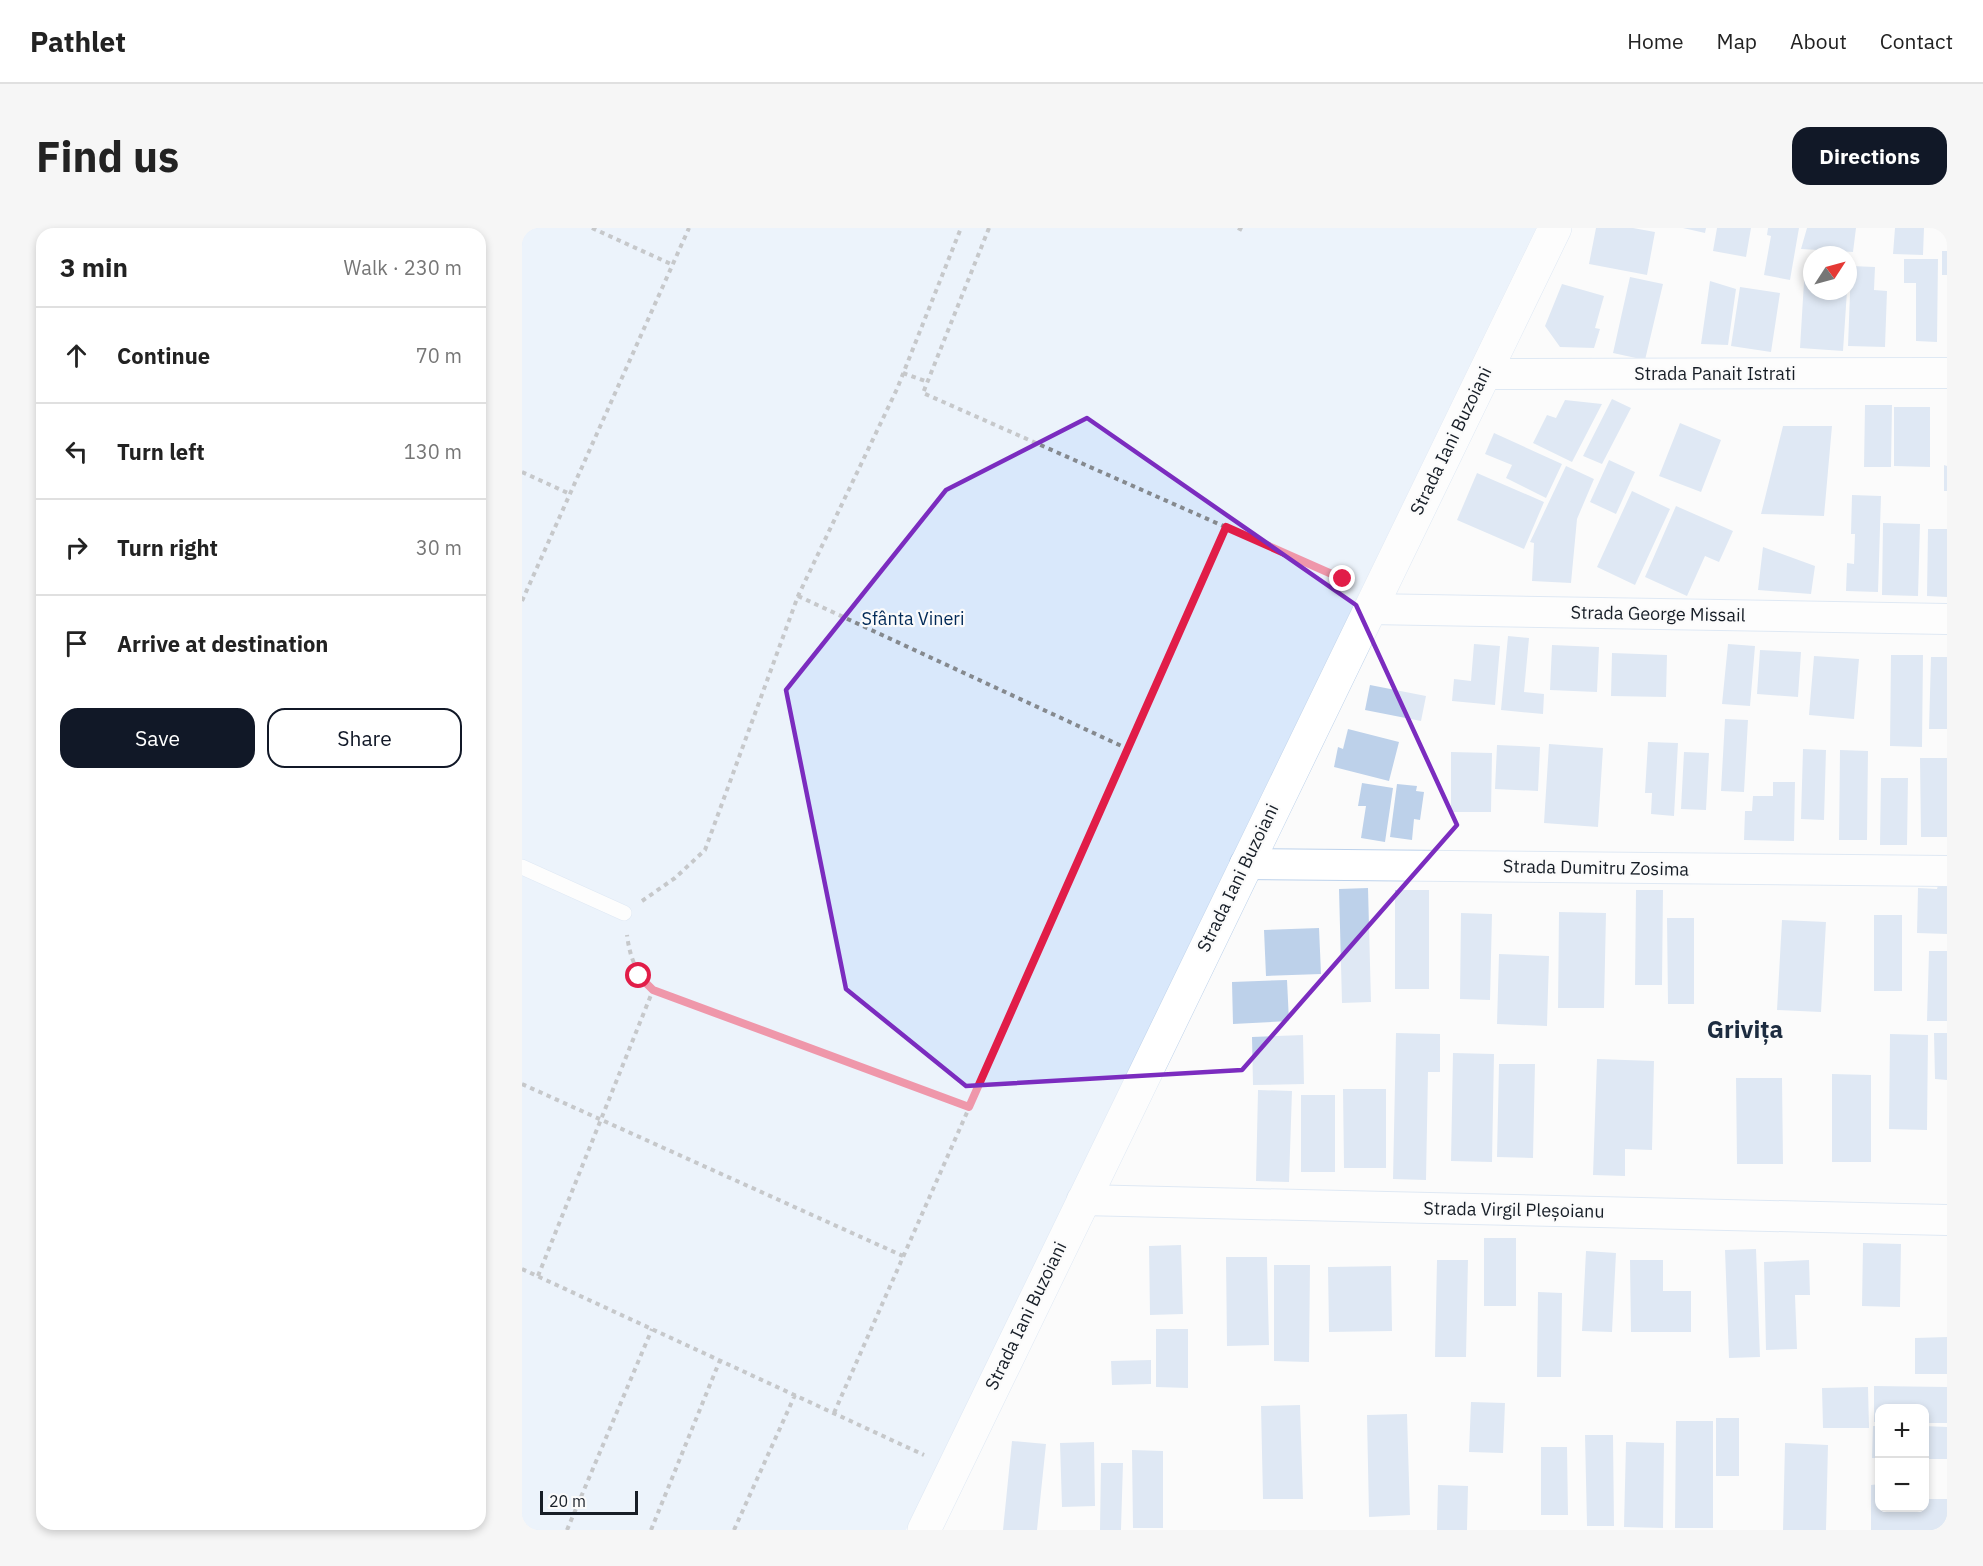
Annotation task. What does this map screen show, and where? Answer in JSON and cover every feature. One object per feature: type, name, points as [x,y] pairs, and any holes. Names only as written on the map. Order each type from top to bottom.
[{"type":"street","name":"Strada Iani Buzoiani","points":[[924,1530],[1555,228]]},
{"type":"street","name":"Strada Panait Istrati","points":[[1484,374],[1947,373]]},
{"type":"street","name":"Strada George Missail","points":[[1369,609],[1947,619]]},
{"type":"street","name":"Strada Dumitru Zosima","points":[[1245,864],[1947,871]]},
{"type":"street","name":"Strada Virgil Pleșoianu","points":[[1082,1200],[1947,1220]]},
{"type":"lane","points":[[522,867],[624,913]]},
{"type":"path","points":[[592,228],[673,265]]},
{"type":"path","points":[[522,601],[689,228]]},
{"type":"path","points":[[961,228],[903,373],[798,596],[705,850],[675,878],[624,913],[629,955],[639,976],[653,990],[969,1107]]},
{"type":"path","points":[[989,228],[923,393],[1343,579]]},
{"type":"path","points":[[1238,228],[1244,231]]},
{"type":"path","points":[[903,373],[928,382]]},
{"type":"path","points":[[522,472],[570,494]]},
{"type":"path","points":[[834,1413],[1226,527]]},
{"type":"path","points":[[798,596],[1128,748]]},
{"type":"path","points":[[538,1276],[653,990]]},
{"type":"path","points":[[522,1084],[903,1256]]},
{"type":"path","points":[[522,1269],[918,1452]]},
{"type":"path","points":[[567,1530],[652,1329]]},
{"type":"path","points":[[651,1530],[720,1360]]},
{"type":"path","points":[[734,1530],[795,1395]]},
{"type":"highlighted area","points":[[1087,418],[1356,605],[1457,825],[1242,1070],[966,1086],[846,989],[786,690],[946,490]]},
{"type":"green space","name":"Sfânta Vineri","points":[[522,228],[1536,228],[906,1530],[522,1530]]},
{"type":"building","points":[[1596,228],[1633,228],[1655,232],[1647,275],[1589,264]]},
{"type":"building","points":[[1683,228],[1706,228],[1705,233]]},
{"type":"building","points":[[1717,228],[1751,228],[1746,257],[1713,251]]},
{"type":"building","points":[[1768,228],[1799,228],[1790,280],[1764,275],[1771,236],[1767,235]]},
{"type":"building","points":[[1807,228],[1856,228],[1854,246],[1803,246],[1801,249]]},
{"type":"building","points":[[1895,228],[1924,228],[1923,255],[1893,254]]},
{"type":"building","points":[[1942,251],[1947,251],[1947,275],[1942,275]]},
{"type":"building","points":[[1904,259],[1938,259],[1937,342],[1916,341],[1916,283],[1904,283]]},
{"type":"building","points":[[1857,266],[1875,267],[1874,290],[1887,291],[1885,347],[1848,346],[1850,300],[1857,300]]},
{"type":"building","points":[[1630,277],[1663,284],[1645,360],[1613,353]]},
{"type":"building","points":[[1710,281],[1736,289],[1728,345],[1701,344]]},
{"type":"building","points":[[1562,284],[1604,296],[1595,328],[1600,329],[1594,348],[1560,347],[1545,326]]},
{"type":"building","points":[[1740,287],[1780,293],[1771,352],[1731,346]]},
{"type":"building","points":[[1803,298],[1846,300],[1843,351],[1800,348]]},
{"type":"building","points":[[1612,399],[1631,408],[1602,464],[1583,456]]},
{"type":"building","points":[[1565,400],[1602,404],[1572,462],[1533,443],[1547,415],[1556,418]]},
{"type":"building","points":[[1865,405],[1892,405],[1891,467],[1864,467]]},
{"type":"building","points":[[1894,407],[1930,407],[1930,467],[1894,466]]},
{"type":"building","points":[[1680,423],[1721,440],[1701,492],[1659,476]]},
{"type":"building","points":[[1783,426],[1832,426],[1824,516],[1761,514]]},
{"type":"building","points":[[1494,433],[1562,464],[1546,498],[1506,478],[1512,465],[1485,454]]},
{"type":"building","points":[[1609,460],[1635,472],[1616,514],[1590,502]]},
{"type":"building","points":[[1944,465],[1947,466],[1947,491],[1944,491]]},
{"type":"building","points":[[1566,466],[1594,479],[1577,519],[1571,583],[1532,581],[1534,543],[1530,542]]},
{"type":"building","points":[[1477,473],[1544,502],[1524,549],[1457,520]]},
{"type":"building","points":[[1632,491],[1670,509],[1635,585],[1597,567]]},
{"type":"building","points":[[1852,495],[1881,496],[1878,592],[1846,591],[1847,563],[1854,564],[1855,534],[1851,534]]},
{"type":"building","points":[[1676,506],[1733,531],[1719,562],[1705,556],[1687,596],[1645,577]]},
{"type":"building","points":[[1883,523],[1920,524],[1918,596],[1882,595]]},
{"type":"building","points":[[1928,529],[1947,529],[1947,597],[1927,596]]},
{"type":"building","points":[[1763,547],[1815,566],[1811,594],[1758,590]]},
{"type":"building","points":[[1508,636],[1529,638],[1524,692],[1544,694],[1543,714],[1501,710]]},
{"type":"building","points":[[1474,644],[1500,646],[1495,705],[1452,701],[1454,679],[1471,681]]},
{"type":"building","points":[[1728,644],[1755,646],[1750,706],[1722,704]]},
{"type":"building","points":[[1552,645],[1599,647],[1597,692],[1550,690]]},
{"type":"building","points":[[1760,650],[1801,652],[1798,697],[1757,694]]},
{"type":"building","points":[[1612,653],[1667,655],[1666,697],[1611,696]]},
{"type":"building","points":[[1891,655],[1923,655],[1922,747],[1890,746]]},
{"type":"building","points":[[1814,656],[1859,659],[1854,719],[1809,715]]},
{"type":"building","points":[[1931,657],[1947,657],[1947,729],[1929,729]]},
{"type":"building","points":[[1370,685],[1426,696],[1421,721],[1365,710]]},
{"type":"building","points":[[1725,719],[1748,720],[1744,792],[1721,791]]},
{"type":"building","points":[[1348,729],[1399,742],[1389,781],[1334,767],[1338,747],[1343,749]]},
{"type":"building","points":[[1648,742],[1678,743],[1674,816],[1651,814],[1652,793],[1645,793]]},
{"type":"building","points":[[1549,744],[1603,748],[1598,827],[1544,823]]},
{"type":"building","points":[[1497,745],[1540,747],[1538,791],[1495,789]]},
{"type":"building","points":[[1803,749],[1826,750],[1824,820],[1801,819]]},
{"type":"building","points":[[1840,750],[1868,751],[1867,840],[1839,840]]},
{"type":"building","points":[[1451,752],[1492,753],[1491,812],[1451,812]]},
{"type":"building","points":[[1684,752],[1709,753],[1706,810],[1681,809]]},
{"type":"building","points":[[1920,758],[1947,758],[1947,837],[1921,837]]},
{"type":"building","points":[[1881,778],[1908,778],[1907,845],[1880,845]]},
{"type":"building","points":[[1773,782],[1795,782],[1794,841],[1744,840],[1745,811],[1752,811],[1753,796],[1773,796]]},
{"type":"building","points":[[1362,783],[1393,788],[1385,842],[1361,838],[1366,806],[1358,806]]},
{"type":"building","points":[[1397,784],[1417,786],[1416,791],[1424,792],[1420,820],[1414,819],[1412,840],[1390,837]]},
{"type":"building","points":[[1938,885],[1947,885],[1947,934],[1917,933],[1918,888],[1937,889]]},
{"type":"building","points":[[1368,888],[1371,1002],[1342,1003],[1339,889]]},
{"type":"building","points":[[1395,890],[1429,890],[1429,989],[1395,989]]},
{"type":"building","points":[[1636,890],[1663,890],[1662,985],[1635,985]]},
{"type":"building","points":[[1559,912],[1606,913],[1604,1008],[1558,1008]]},
{"type":"building","points":[[1461,913],[1492,914],[1490,1000],[1460,999]]},
{"type":"building","points":[[1874,915],[1902,915],[1902,991],[1874,991]]},
{"type":"building","points":[[1667,918],[1694,918],[1694,1004],[1668,1004]]},
{"type":"building","points":[[1782,920],[1826,922],[1821,1012],[1777,1010]]},
{"type":"building","points":[[1319,928],[1321,974],[1266,976],[1264,930]]},
{"type":"building","points":[[1929,951],[1947,951],[1947,1021],[1927,1021]]},
{"type":"building","points":[[1499,954],[1549,956],[1547,1026],[1497,1024]]},
{"type":"building","points":[[1287,980],[1289,1021],[1233,1024],[1232,982]]},
{"type":"building","points":[[1396,1033],[1440,1034],[1440,1072],[1428,1072],[1426,1180],[1393,1179]]},
{"type":"building","points":[[1934,1033],[1947,1033],[1947,1080],[1935,1079]]},
{"type":"building","points":[[1890,1034],[1928,1035],[1927,1130],[1889,1129]]},
{"type":"building","points":[[1303,1035],[1304,1084],[1253,1085],[1252,1037]]},
{"type":"building","points":[[1453,1053],[1494,1054],[1492,1162],[1451,1161]]},
{"type":"building","points":[[1597,1059],[1654,1061],[1652,1150],[1625,1149],[1625,1176],[1593,1175]]},
{"type":"building","points":[[1499,1064],[1535,1064],[1533,1158],[1497,1157]]},
{"type":"building","points":[[1832,1074],[1871,1075],[1871,1162],[1832,1162]]},
{"type":"building","points":[[1736,1078],[1782,1078],[1783,1164],[1737,1164]]},
{"type":"building","points":[[1343,1089],[1386,1089],[1386,1168],[1344,1168]]},
{"type":"building","points":[[1258,1090],[1292,1091],[1289,1182],[1256,1181]]},
{"type":"building","points":[[1301,1095],[1335,1095],[1335,1172],[1301,1172]]},
{"type":"building","points":[[1484,1238],[1516,1238],[1516,1306],[1484,1306]]},
{"type":"building","points":[[1863,1243],[1901,1244],[1900,1307],[1862,1306]]},
{"type":"building","points":[[1181,1245],[1183,1314],[1150,1315],[1149,1246]]},
{"type":"building","points":[[1756,1249],[1760,1357],[1729,1358],[1725,1250]]},
{"type":"building","points":[[1586,1251],[1616,1253],[1612,1332],[1582,1331]]},
{"type":"building","points":[[1226,1257],[1267,1257],[1269,1345],[1227,1346]]},
{"type":"building","points":[[1437,1260],[1468,1260],[1466,1357],[1435,1357]]},
{"type":"building","points":[[1630,1260],[1663,1260],[1663,1291],[1691,1291],[1691,1332],[1631,1332]]},
{"type":"building","points":[[1809,1260],[1810,1295],[1795,1295],[1797,1349],[1766,1350],[1764,1262]]},
{"type":"building","points":[[1274,1265],[1310,1265],[1309,1362],[1274,1361]]},
{"type":"building","points":[[1391,1266],[1392,1331],[1329,1332],[1328,1267]]},
{"type":"building","points":[[1538,1292],[1562,1293],[1561,1377],[1537,1377]]},
{"type":"building","points":[[1156,1329],[1188,1329],[1188,1388],[1156,1387]]},
{"type":"building","points":[[1947,1337],[1947,1374],[1915,1374],[1915,1338]]},
{"type":"building","points":[[1151,1360],[1151,1384],[1112,1385],[1111,1361]]},
{"type":"building","points":[[1874,1386],[1947,1387],[1947,1423],[1929,1423],[1929,1404],[1875,1404],[1874,1422]]},
{"type":"building","points":[[1868,1387],[1869,1428],[1823,1428],[1822,1388]]},
{"type":"building","points":[[1471,1402],[1505,1403],[1503,1453],[1469,1452]]},
{"type":"building","points":[[1300,1405],[1303,1499],[1263,1499],[1261,1406]]},
{"type":"building","points":[[1407,1414],[1410,1515],[1369,1517],[1367,1415]]},
{"type":"building","points":[[1716,1418],[1739,1418],[1739,1476],[1716,1476]]},
{"type":"building","points":[[1676,1421],[1713,1421],[1713,1528],[1675,1528]]},
{"type":"building","points":[[1873,1426],[1875,1426],[1875,1458],[1872,1458]]},
{"type":"building","points":[[1929,1426],[1947,1427],[1947,1459],[1929,1459]]},
{"type":"building","points":[[1585,1435],[1613,1435],[1614,1526],[1587,1526]]},
{"type":"building","points":[[1012,1441],[1046,1444],[1037,1530],[1003,1530]]},
{"type":"building","points":[[1094,1442],[1095,1506],[1062,1507],[1060,1443]]},
{"type":"building","points":[[1626,1442],[1664,1443],[1663,1528],[1624,1527]]},
{"type":"building","points":[[1785,1443],[1828,1445],[1826,1530],[1783,1530]]},
{"type":"building","points":[[1541,1447],[1567,1447],[1568,1515],[1541,1515]]},
{"type":"building","points":[[1132,1450],[1163,1451],[1163,1528],[1133,1528]]},
{"type":"building","points":[[1101,1463],[1123,1463],[1121,1530],[1100,1530]]},
{"type":"building","points":[[1438,1485],[1468,1486],[1467,1530],[1437,1530]]},
{"type":"building","points":[[1871,1485],[1875,1485],[1875,1512],[1929,1512],[1929,1499],[1947,1499],[1947,1530],[1871,1530]]},
{"type":"district","name":"Grivița","points":[[1745,1030]]},
{"type":"route","points":[[639,976],[653,990],[969,1107],[1226,527],[1343,579]]}]
